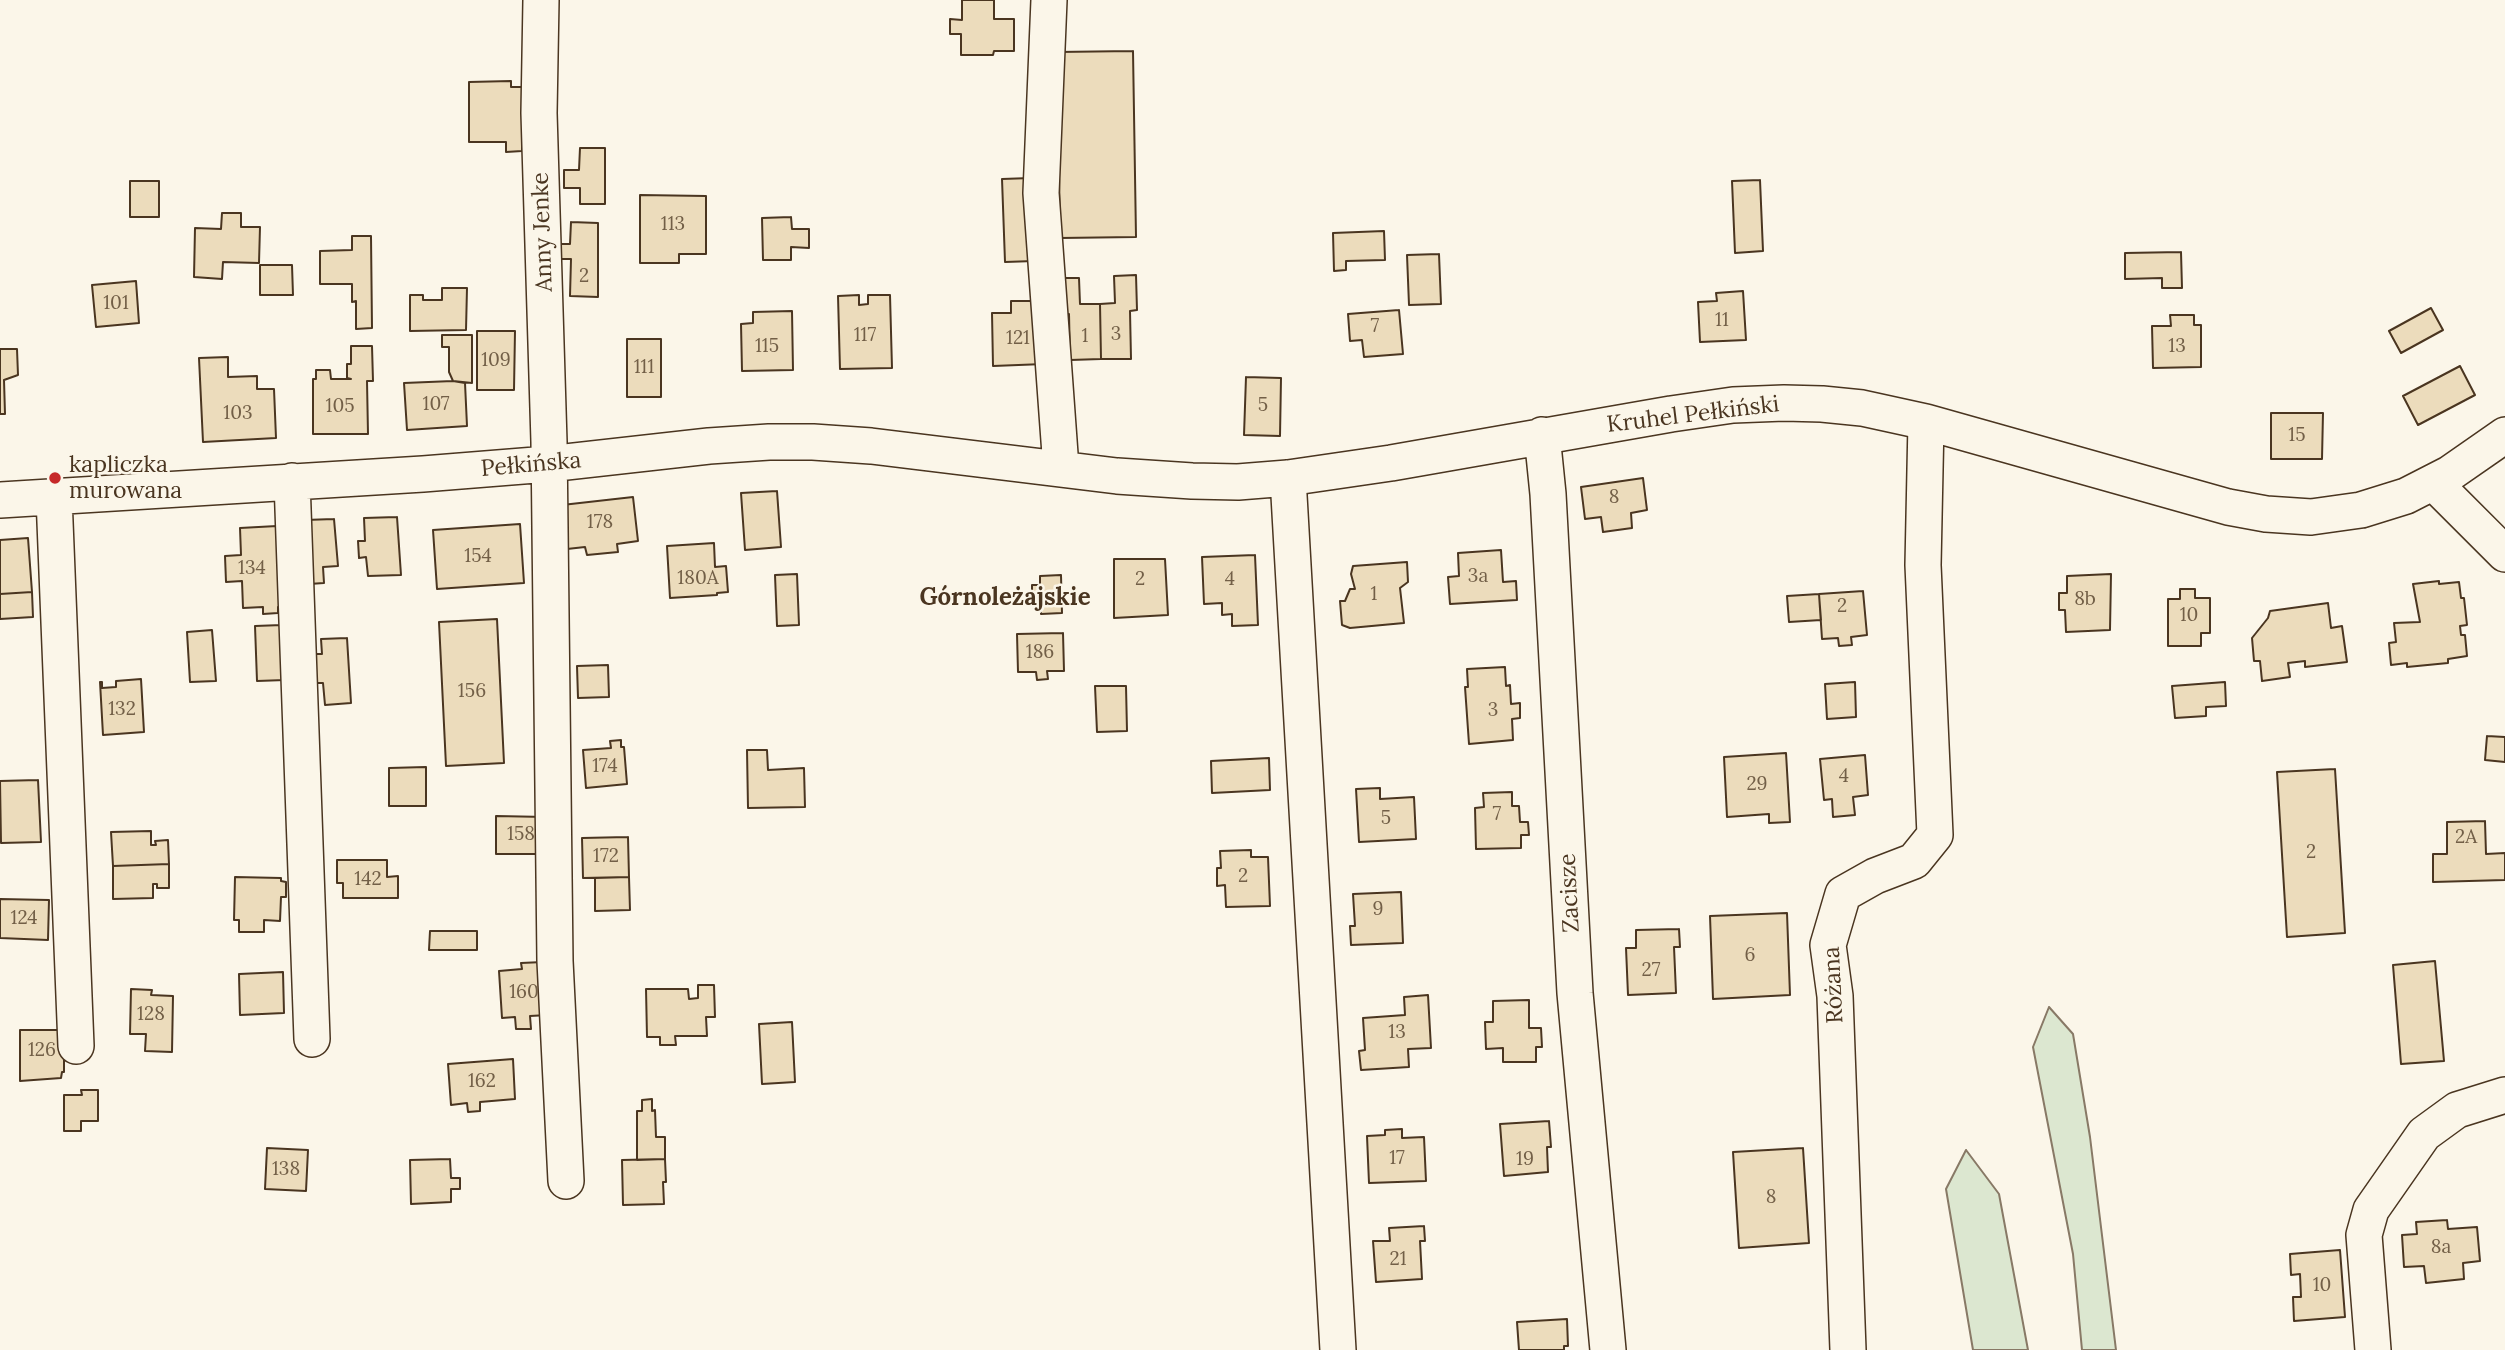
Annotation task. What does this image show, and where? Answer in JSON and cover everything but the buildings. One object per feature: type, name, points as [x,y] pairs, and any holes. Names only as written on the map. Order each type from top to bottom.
[{"type":"street","name":"Anny Jenke","points":[[541,0],[539,113],[548,464],[555,961],[566,1181]]},
{"type":"street","points":[[1049,0],[1041,193],[1061,468]]},
{"type":"street","name":"Kruhel Pełkiński","points":[[1061,468],[1117,476],[1192,481],[1238,482],[1288,478],[1712,408],[1784,403],[1822,404],[1862,408],[1926,422],[2228,507],[2266,514],[2311,517],[2343,513],[2406,496],[2434,483],[2505,435]]},
{"type":"street","name":"Różana","points":[[1849,1350],[1835,996],[1828,945],[1843,894],[1875,876],[1914,861],[1936,835],[1923,565],[1926,422]]},
{"type":"street","name":"Zacisze","points":[[1542,435],[1548,494],[1575,993],[1608,1350]]},
{"type":"street","name":"Pełkińska","points":[[0,500],[548,464],[709,446],[814,442],[1061,468]]},
{"type":"street","points":[[1288,478],[1338,1350]]},
{"type":"street","points":[[292,481],[312,1039]]},
{"type":"street","points":[[2434,483],[2505,554]]},
{"type":"street","points":[[54,497],[76,1046]]},
{"type":"street","points":[[2373,1350],[2364,1235],[2371,1210],[2424,1133],[2457,1110],[2505,1095]]},
{"type":"green space","points":[[2049,1007],[2073,1034],[2090,1137],[2116,1350],[2082,1350],[2073,1254],[2033,1047]]},
{"type":"green space","points":[[1966,1150],[1999,1194],[2028,1350],[1973,1350],[1946,1189]]},
{"type":"place","name":"kapliczka murowana","points":[[55,478]]},
{"type":"district","name":"Górnoleżajskie","points":[[1005,598]]}]
